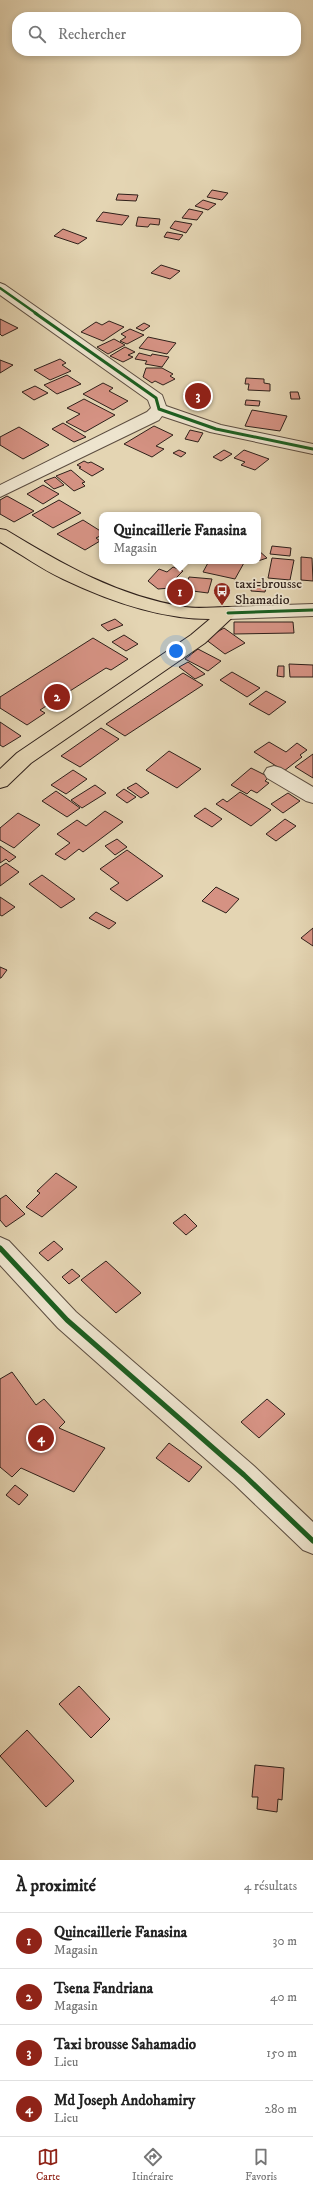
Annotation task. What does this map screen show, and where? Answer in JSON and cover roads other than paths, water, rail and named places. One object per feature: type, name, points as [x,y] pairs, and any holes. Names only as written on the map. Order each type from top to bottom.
[{"type":"main road","points":[[0,534],[69,575],[107,591],[151,606],[187,613],[228,613]]},
{"type":"main road","points":[[0,781],[24,758],[198,639],[228,613]]},
{"type":"street","points":[[0,288],[156,398],[159,409],[187,422],[229,433],[313,449]]},
{"type":"street","points":[[0,492],[154,416],[159,409]]},
{"type":"street","points":[[228,613],[313,610]]},
{"type":"street","points":[[274,773],[313,796]]},
{"type":"street","points":[[0,1248],[67,1320],[244,1475],[313,1541]]},
{"type":"place","name":"Taxi brousse Sahamadio","points":[[198,396]]},
{"type":"place","name":"Quincaillerie Fanasina","points":[[180,592]]},
{"type":"place","name":"taxi-brousse Shamadio","points":[[222,606]]},
{"type":"place","name":"Tsena Fandriana","points":[[57,697]]},
{"type":"place","name":"Md Joseph Andohamiry","points":[[41,1438]]}]
